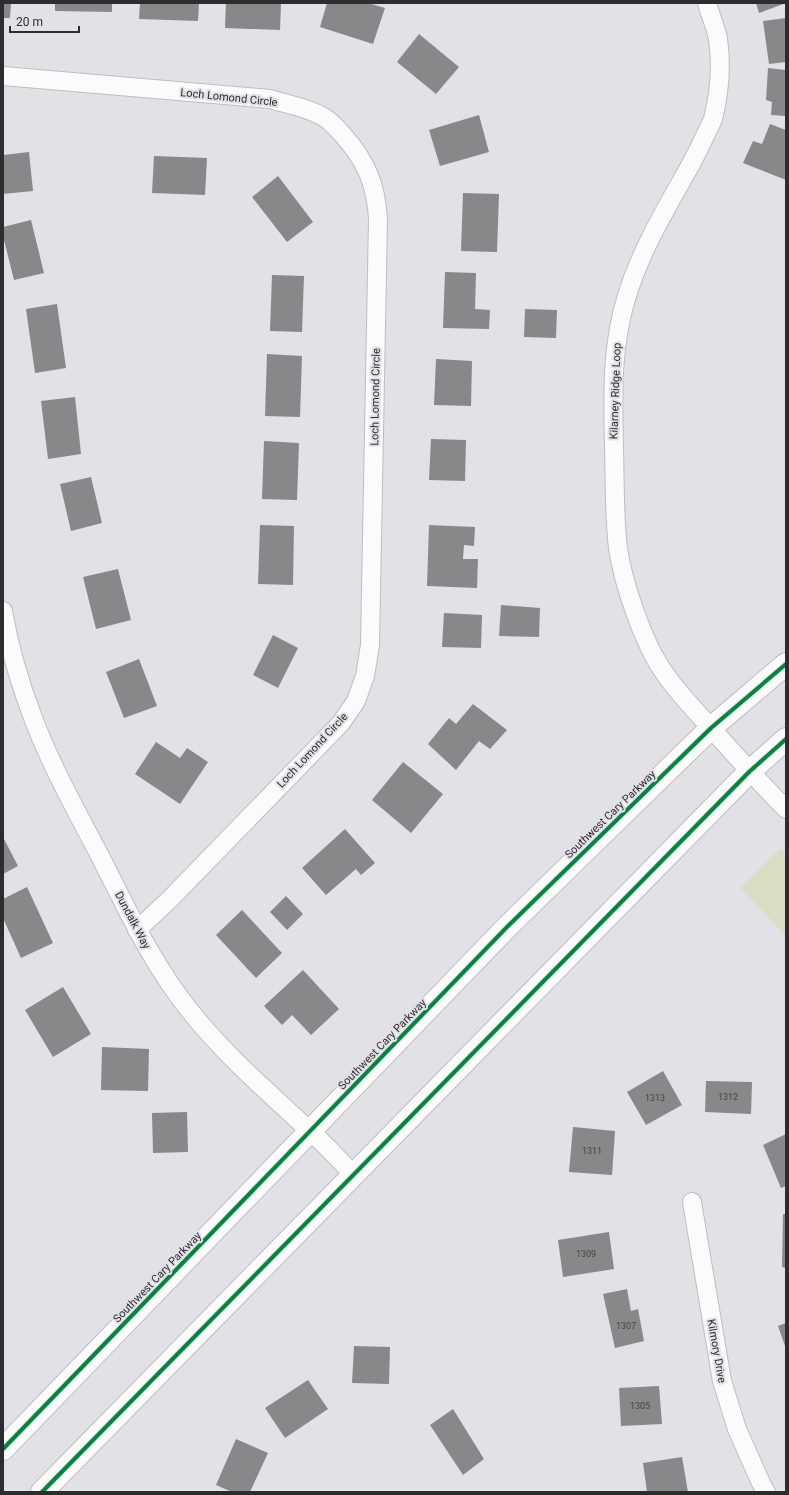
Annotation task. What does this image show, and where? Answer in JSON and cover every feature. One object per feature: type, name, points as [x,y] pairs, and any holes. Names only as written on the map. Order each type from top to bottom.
[{"type":"main road","name":"Southwest Cary Parkway","points":[[3,1450],[509,925],[711,728],[786,664]]},
{"type":"main road","points":[[42,1492],[749,772],[786,739]]},
{"type":"street","name":"Kilarney Ridge Loop","points":[[707,3],[718,37],[720,64],[719,94],[713,119],[640,260],[626,298],[615,349],[613,417],[615,510],[618,549],[627,585],[639,620],[651,649],[663,671],[749,772],[786,809]]},
{"type":"street","name":"Loch Lomond Circle","points":[[3,76],[270,100],[299,107],[321,115],[338,129],[355,148],[369,172],[377,198],[378,219],[370,645],[365,676],[356,701],[341,723],[170,899],[137,930]]},
{"type":"street","name":"Dundalk Way","points":[[3,611],[17,670],[32,716],[51,759],[137,930],[172,986],[215,1039],[291,1114],[311,1131],[353,1174]]},
{"type":"street","name":"Kilmory Drive","points":[[692,1202],[722,1381],[737,1428],[766,1492]]},
{"type":"green space","points":[[781,848],[786,854],[786,937],[741,888]]},
{"type":"building","points":[[3,3],[11,3],[10,18],[3,18]]},
{"type":"building","points":[[55,3],[112,3],[112,12],[55,11]]},
{"type":"building","points":[[140,3],[199,3],[198,21],[139,19]]},
{"type":"building","points":[[226,3],[281,3],[280,30],[225,28]]},
{"type":"building","points":[[327,3],[368,3],[385,8],[373,44],[320,27]]},
{"type":"building","points":[[756,3],[786,3],[759,13]]},
{"type":"building","points":[[786,18],[786,62],[769,64],[763,21]]},
{"type":"building","points":[[419,34],[459,67],[436,94],[397,62]]},
{"type":"building","points":[[768,68],[786,70],[786,116],[771,115],[772,102],[766,100]]},
{"type":"building","points":[[479,115],[489,152],[440,166],[429,130]]},
{"type":"building","points":[[770,124],[786,130],[786,180],[743,163],[753,141],[762,144]]},
{"type":"building","points":[[29,152],[33,191],[3,194],[3,155]]},
{"type":"building","points":[[154,156],[207,158],[205,195],[152,193]]},
{"type":"building","points":[[278,176],[313,222],[287,242],[252,197]]},
{"type":"building","points":[[463,193],[499,194],[497,252],[461,251]]},
{"type":"building","points":[[31,220],[44,273],[14,280],[3,236],[3,227]]},
{"type":"building","points":[[445,272],[476,273],[475,309],[490,310],[489,329],[443,328]]},
{"type":"building","points":[[272,275],[304,276],[302,332],[270,331]]},
{"type":"building","points":[[57,304],[66,368],[35,373],[26,309]]},
{"type":"building","points":[[525,309],[557,310],[556,338],[524,337]]},
{"type":"building","points":[[267,354],[302,356],[300,417],[265,416]]},
{"type":"building","points":[[436,359],[472,361],[471,406],[434,405]]},
{"type":"building","points":[[75,397],[81,454],[48,459],[41,401]]},
{"type":"building","points":[[431,439],[466,440],[465,481],[429,480]]},
{"type":"building","points":[[264,441],[299,443],[297,500],[262,499]]},
{"type":"building","points":[[91,477],[102,523],[71,531],[60,484]]},
{"type":"building","points":[[260,525],[294,526],[293,585],[258,584]]},
{"type":"building","points":[[429,525],[475,527],[474,546],[464,545],[463,559],[478,559],[477,588],[427,586]]},
{"type":"building","points":[[118,569],[131,620],[96,629],[83,577]]},
{"type":"building","points":[[501,605],[540,608],[539,637],[499,636]]},
{"type":"building","points":[[444,613],[482,615],[481,648],[442,647]]},
{"type":"building","points":[[273,635],[298,648],[278,688],[253,675]]},
{"type":"building","points":[[139,659],[157,706],[124,718],[106,672]]},
{"type":"building","points":[[473,704],[507,730],[490,749],[479,741],[456,770],[428,744],[449,718],[456,724]]},
{"type":"building","points":[[156,742],[180,758],[187,748],[208,762],[180,804],[135,774]]},
{"type":"building","points":[[403,762],[443,794],[411,833],[372,800]]},
{"type":"building","points":[[345,829],[375,863],[361,875],[356,869],[326,895],[302,868]]},
{"type":"building","points":[[3,837],[18,866],[3,874]]},
{"type":"building","points":[[27,887],[53,943],[21,958],[3,918],[3,899]]},
{"type":"building","points":[[286,896],[303,914],[287,930],[270,912]]},
{"type":"building","points":[[242,910],[282,953],[256,978],[216,935]]},
{"type":"building","points":[[303,970],[339,1009],[311,1035],[292,1015],[282,1025],[264,1006]]},
{"type":"building","points":[[63,987],[91,1034],[53,1057],[25,1010]]},
{"type":"building","points":[[102,1047],[149,1049],[148,1091],[101,1090]]},
{"type":"building","points":[[663,1071],[682,1105],[646,1125],[627,1092]]},
{"type":"building","points":[[706,1081],[752,1082],[751,1114],[705,1112]]},
{"type":"building","points":[[187,1112],[188,1152],[153,1153],[152,1113]]},
{"type":"building","points":[[573,1127],[615,1131],[612,1175],[569,1172]]},
{"type":"building","points":[[786,1134],[786,1186],[781,1188],[763,1145]]},
{"type":"building","points":[[783,1214],[786,1214],[786,1268],[782,1267]]},
{"type":"building","points":[[609,1232],[614,1269],[563,1277],[558,1240]]},
{"type":"building","points":[[627,1289],[631,1311],[638,1309],[644,1341],[615,1348],[603,1294]]},
{"type":"building","points":[[786,1323],[786,1349],[778,1326]]},
{"type":"building","points":[[354,1346],[390,1347],[389,1384],[352,1383]]},
{"type":"building","points":[[308,1380],[328,1409],[285,1438],[265,1408]]},
{"type":"building","points":[[659,1386],[662,1424],[621,1426],[619,1388]]},
{"type":"building","points":[[453,1409],[484,1459],[463,1475],[430,1425]]},
{"type":"building","points":[[236,1439],[268,1453],[250,1492],[232,1492],[216,1485]]},
{"type":"building","points":[[682,1457],[688,1492],[647,1492],[643,1463]]},
{"type":"cycle path","points":[[3,1449],[509,925],[711,728],[786,664]]},
{"type":"cycle path","points":[[42,1492],[749,772],[786,739]]}]
